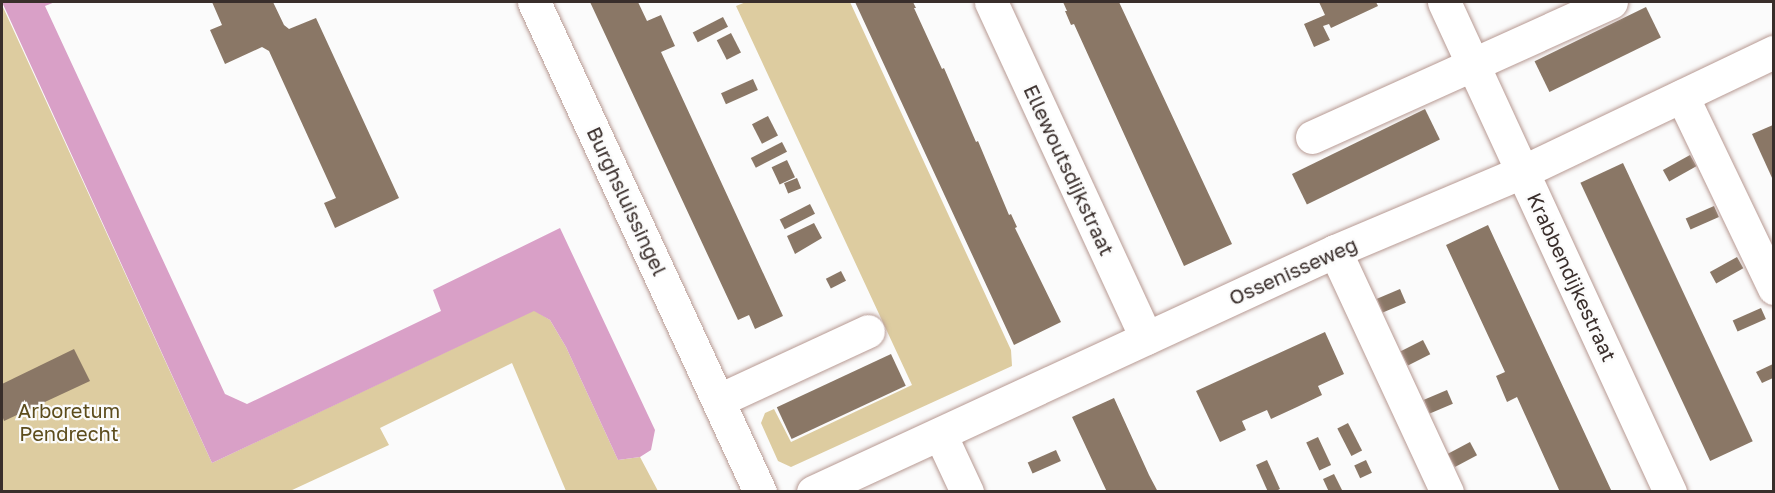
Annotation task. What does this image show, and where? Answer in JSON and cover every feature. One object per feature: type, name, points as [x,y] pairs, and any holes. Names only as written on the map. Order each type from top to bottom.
[{"type":"street","name":"Burghsluissingel","points":[[534,2],[760,492]]},
{"type":"street","name":"Ellewoutsdijkstraat","points":[[991,2],[1146,338]]},
{"type":"street","name":"Krabbendijkestraat","points":[[1444,2],[1524,171],[1670,492]]},
{"type":"street","points":[[1312,137],[1611,2]]},
{"type":"street","name":"Ossenisseweg","points":[[813,492],[1335,251],[1524,171],[1773,52]]},
{"type":"street","points":[[1682,96],[1773,288]]},
{"type":"street","points":[[1335,251],[1447,492]]},
{"type":"street","points":[[719,400],[868,331]]},
{"type":"street","points":[[940,434],[967,492]]},
{"type":"green space","points":[[746,2],[850,2],[1011,350],[1012,366],[791,467],[778,461],[761,423],[765,413],[774,409],[791,442],[912,385],[736,6]]},
{"type":"green space","name":"Arboretum Pendrecht","points":[[2,5],[212,463],[534,310],[550,320],[566,347],[618,460],[640,457],[658,491],[566,491],[512,363],[380,428],[389,445],[290,491],[2,491]]},
{"type":"shaded area","points":[[2,2],[55,2],[45,6],[225,394],[247,404],[441,311],[433,290],[560,228],[655,430],[651,450],[640,457],[618,460],[566,347],[550,320],[534,311],[212,463]]},
{"type":"building","points":[[212,2],[273,2],[284,25],[289,29],[316,18],[399,198],[335,228],[324,203],[336,198],[269,51],[262,47],[225,64],[210,30],[222,25]]},
{"type":"building","points":[[590,2],[638,2],[647,21],[661,15],[675,46],[661,52],[783,316],[755,329],[749,315],[738,320]]},
{"type":"building","points":[[855,2],[913,2],[976,142],[978,141],[1009,215],[1011,214],[1017,227],[1015,228],[1061,322],[1014,345]]},
{"type":"building","points":[[1063,2],[1119,2],[1232,244],[1184,266],[1074,24],[1071,25]]},
{"type":"building","points":[[1319,2],[1376,2],[1378,6],[1331,28],[1329,24],[1323,26],[1330,40],[1314,47],[1304,24],[1325,15]]},
{"type":"building","points":[[1646,7],[1661,38],[1549,92],[1535,61]]},
{"type":"building","points":[[723,17],[728,27],[698,42],[693,32]]},
{"type":"building","points":[[731,33],[741,53],[727,60],[717,40]]},
{"type":"building","points":[[753,79],[758,90],[726,104],[721,93]]},
{"type":"building","points":[[1425,109],[1440,140],[1307,204],[1292,174]]},
{"type":"building","points":[[768,116],[778,136],[762,144],[752,124]]},
{"type":"building","points":[[1773,125],[1773,180],[1752,134]]},
{"type":"building","points":[[782,142],[787,152],[756,168],[751,158]]},
{"type":"building","points":[[1690,155],[1696,166],[1669,181],[1663,170]]},
{"type":"building","points":[[787,160],[795,177],[780,184],[772,167]]},
{"type":"building","points":[[1623,163],[1753,441],[1710,461],[1580,183]]},
{"type":"building","points":[[797,178],[801,188],[788,193],[784,183]]},
{"type":"building","points":[[810,204],[815,214],[785,229],[780,219]]},
{"type":"building","points":[[1714,206],[1719,217],[1691,230],[1686,219]]},
{"type":"building","points":[[814,223],[822,238],[795,254],[787,236]]},
{"type":"building","points":[[1488,225],[1612,492],[1560,492],[1517,397],[1507,402],[1496,376],[1505,372],[1446,245]]},
{"type":"building","points":[[1737,257],[1743,268],[1716,283],[1710,272]]},
{"type":"building","points":[[841,271],[846,281],[831,289],[826,279]]},
{"type":"building","points":[[1400,289],[1406,303],[1383,313],[1377,299]]},
{"type":"building","points":[[1761,308],[1766,319],[1738,332],[1733,321]]},
{"type":"building","points":[[1325,332],[1344,374],[1318,386],[1322,395],[1271,419],[1267,410],[1242,421],[1246,430],[1220,442],[1196,391]]},
{"type":"building","points":[[1423,340],[1430,354],[1408,366],[1401,351]]},
{"type":"building","points":[[74,349],[90,381],[4,421],[2,384]]},
{"type":"building","points":[[891,354],[906,386],[792,439],[777,407]]},
{"type":"building","points":[[1773,364],[1773,378],[1762,383],[1756,372]]},
{"type":"building","points":[[1447,390],[1453,404],[1430,414],[1424,400]]},
{"type":"building","points":[[1114,398],[1158,492],[1107,492],[1072,417]]},
{"type":"building","points":[[1348,423],[1362,451],[1351,456],[1337,428]]},
{"type":"building","points":[[1318,437],[1331,465],[1319,471],[1306,442]]},
{"type":"building","points":[[1470,442],[1477,455],[1455,467],[1448,454]]},
{"type":"building","points":[[1056,450],[1061,461],[1033,474],[1028,463]]},
{"type":"building","points":[[1267,460],[1280,489],[1274,492],[1268,492],[1256,465]]},
{"type":"building","points":[[1366,460],[1372,473],[1360,478],[1354,465]]},
{"type":"building","points":[[1334,474],[1343,492],[1329,492],[1323,479]]}]
